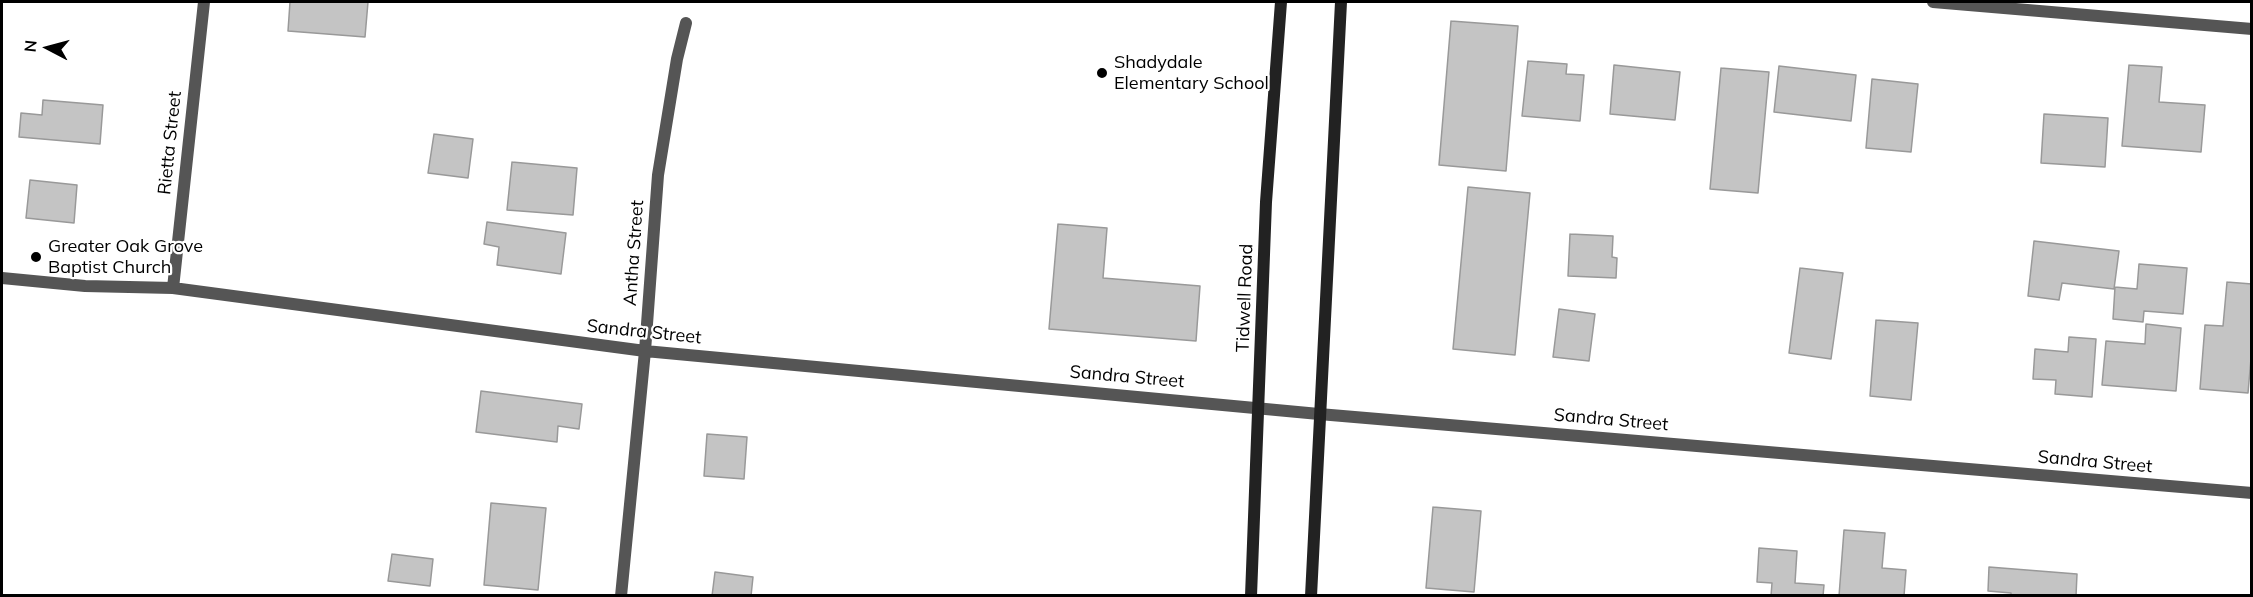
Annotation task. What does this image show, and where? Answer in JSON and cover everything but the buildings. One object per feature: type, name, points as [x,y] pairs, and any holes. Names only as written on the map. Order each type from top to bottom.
[{"type":"main road","name":"Tidwell Road","points":[[1251,596],[1260,407],[1266,202],[1281,2]]},
{"type":"main road","points":[[1311,596],[1341,2]]},
{"type":"street","name":"Rietta Street","points":[[172,288],[204,2]]},
{"type":"street","points":[[1934,2],[2252,29]]},
{"type":"street","name":"Antha Street","points":[[621,596],[645,351],[658,175],[677,58],[687,24]]},
{"type":"street","name":"Sandra Street","points":[[2,278],[85,286],[172,288],[645,351],[1319,414],[2252,493]]},
{"type":"place","name":"Shadydale Elementary School","points":[[1102,73]]},
{"type":"place","name":"Greater Oak Grove Baptist Church","points":[[36,257]]}]
